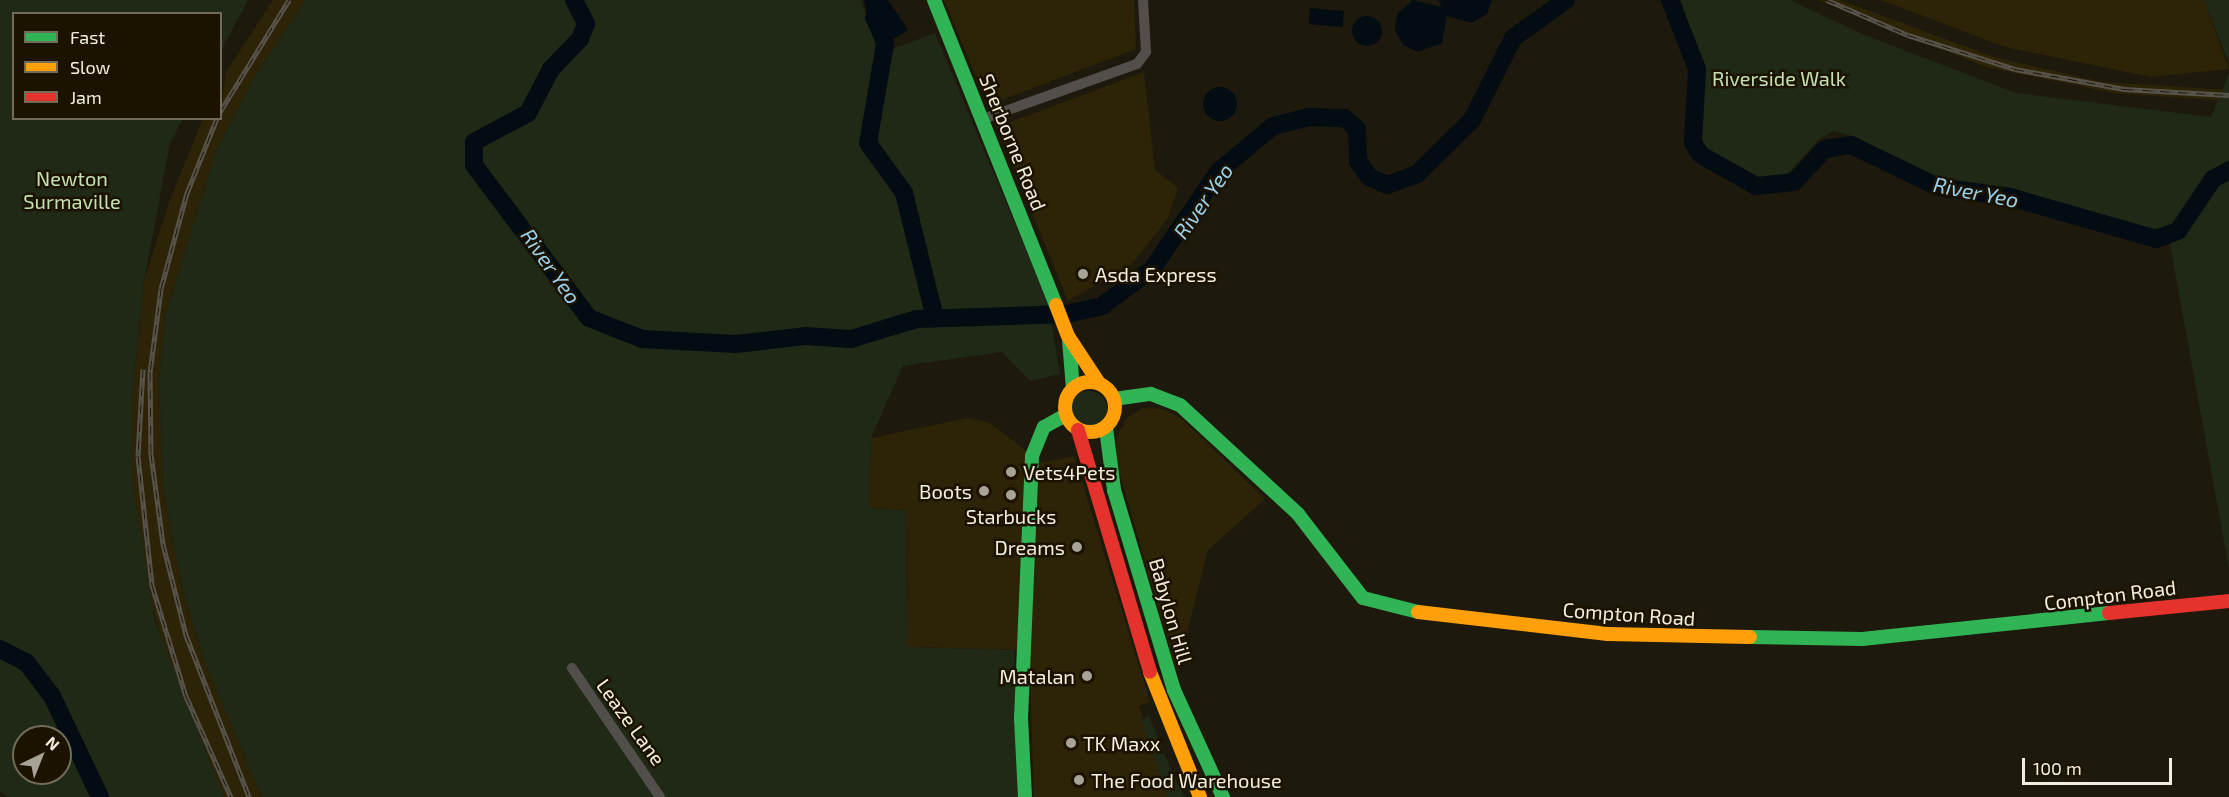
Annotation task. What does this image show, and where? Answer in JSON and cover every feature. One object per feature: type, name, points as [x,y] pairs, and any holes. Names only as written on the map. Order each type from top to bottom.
[{"type":"street","name":"Sherborne Road","points":[[934,0],[1055,298],[1068,336]]},
{"type":"street","points":[[983,119],[1137,64],[1146,52],[1143,0]]},
{"type":"street","points":[[1066,414],[1078,429],[1092,433],[1106,428],[1115,415],[1114,399],[1099,383],[1068,336]]},
{"type":"street","points":[[1025,797],[1020,719],[1032,456],[1044,427],[1066,414],[1073,389],[1068,336]]},
{"type":"street","points":[[1073,389],[1099,383]]},
{"type":"street","name":"Compton Road","points":[[1114,399],[1151,394],[1180,405],[1298,514],[1363,598],[1418,612],[1608,634],[1862,639],[1994,630],[2229,601]]},
{"type":"street","name":"Babylon Hill","points":[[1106,428],[1114,490],[1180,709],[1223,797]]},
{"type":"street","name":"Babylon Hill","points":[[1078,429],[1177,753],[1200,797]]},
{"type":"street","points":[[1144,650],[1161,646]]},
{"type":"street","name":"Leaze Lane","points":[[572,668],[660,797]]},
{"type":"shaded area","points":[[273,0],[306,0],[257,72],[216,151],[165,316],[159,380],[163,488],[182,587],[203,658],[262,797],[224,797],[168,665],[144,575],[132,480],[132,399],[144,281],[170,199],[203,120],[222,120],[226,72]]},
{"type":"shaded area","points":[[879,0],[888,0],[908,30],[885,44],[876,44],[865,19],[868,6]]},
{"type":"shaded area","points":[[944,0],[1134,0],[1136,49],[988,105]]},
{"type":"shaded area","points":[[1413,0],[1441,7],[1439,0],[1492,0],[1487,14],[1472,23],[1447,16],[1442,43],[1418,52],[1403,45],[1395,30],[1397,14]]},
{"type":"shaded area","points":[[1818,0],[1840,0],[1994,57],[2102,82],[2229,90],[2229,101],[2114,93],[1986,67]]},
{"type":"shaded area","points":[[1881,0],[2204,0],[2229,69],[2151,77],[2005,47]]},
{"type":"shaded area","points":[[1310,8],[1344,11],[1342,27],[1309,24]]},
{"type":"shaded area","points":[[1367,16],[1377,21],[1382,31],[1377,41],[1367,46],[1357,41],[1352,31],[1357,21]]},
{"type":"shaded area","points":[[1144,72],[1155,170],[1178,188],[1168,218],[1132,264],[1068,301],[997,127]]},
{"type":"shaded area","points":[[1220,87],[1232,92],[1237,104],[1232,116],[1220,121],[1208,116],[1203,104],[1208,92]]},
{"type":"shaded area","points":[[1143,408],[1163,409],[1182,419],[1265,499],[1208,550],[1177,672],[1115,457],[1117,436],[1128,417]]},
{"type":"shaded area","points":[[968,418],[990,423],[1042,463],[1074,456],[1150,702],[1139,706],[1170,797],[1034,797],[1029,650],[907,647],[906,510],[869,508],[871,438]]},
{"type":"green space","name":"Newton Surmaville","points":[[0,0],[248,0],[222,49],[222,12],[12,12],[12,120],[182,120],[170,143],[144,281],[132,399],[132,480],[155,622],[224,797],[10,797],[0,792]]},
{"type":"green space","points":[[306,0],[861,0],[876,44],[875,56],[935,33],[1048,303],[1060,374],[1030,381],[1002,352],[903,366],[871,438],[869,508],[906,510],[907,647],[1014,650],[1018,797],[262,797],[203,658],[182,587],[163,488],[159,380],[165,316],[216,151],[257,72]]},
{"type":"green space","name":"Riverside Walk","points":[[1681,0],[1790,0],[1862,34],[2016,93],[2211,117],[2229,73],[2229,569],[2167,228],[2138,230],[2020,192],[1918,174],[1859,138],[1834,131],[1819,139],[1783,179],[1745,177],[1712,158],[1695,138],[1704,74]]},
{"type":"green space","points":[[2204,0],[2229,0],[2229,64]]},
{"type":"green space","points":[[1088,391],[1101,397],[1107,410],[1101,423],[1088,429],[1075,423],[1069,410],[1075,397]]},
{"type":"green space","points":[[1149,716],[1174,777],[1185,797],[1168,797],[1141,719]]},
{"type":"waterway","name":"River Yeo","points":[[574,0],[586,24],[580,39],[551,69],[528,113],[474,142],[474,165],[589,318],[642,339],[736,344],[805,336],[851,339],[917,319],[1067,314],[1102,306],[1152,269],[1219,171],[1273,126],[1308,117],[1345,118],[1357,129],[1358,161],[1369,177],[1387,185],[1417,174],[1472,120],[1513,38],[1566,0]]},
{"type":"waterway","name":"River Yeo","points":[[873,0],[885,44],[868,143],[904,193],[935,318]]},
{"type":"waterway","name":"River Yeo","points":[[1670,0],[1697,69],[1693,143],[1701,155],[1756,186],[1794,182],[1825,149],[1851,145],[1938,187],[2010,197],[2156,239],[2178,231],[2213,179],[2229,170]]},
{"type":"waterway","name":"River Yeo","points":[[0,649],[26,662],[52,696],[100,797]]},
{"type":"railway","points":[[222,109],[289,0]]},
{"type":"railway","points":[[1827,0],[1908,35],[2015,69],[2124,89],[2229,95]]},
{"type":"railway","points":[[216,120],[187,193],[161,289],[150,372],[151,454],[163,544],[186,635],[249,797]]},
{"type":"railway","points":[[143,369],[138,456],[152,585],[186,696],[231,797]]},
{"type":"traffic: fast","points":[[934,0],[1056,305]]},
{"type":"traffic: fast","points":[[1069,340],[1073,389]]},
{"type":"traffic: fast","points":[[1114,399],[1151,394],[1180,405],[1298,514],[1363,598],[1418,612]]},
{"type":"traffic: fast","points":[[1025,797],[1021,719],[1032,456],[1044,427],[1066,415]]},
{"type":"traffic: fast","points":[[1106,428],[1114,490],[1174,690],[1223,797]]},
{"type":"traffic: fast","points":[[1750,637],[1862,639],[2109,613]]},
{"type":"traffic: slow","points":[[1056,305],[1068,336],[1099,383]]},
{"type":"traffic: slow","points":[[1085,382],[1095,382],[1108,389],[1115,402],[1115,407],[1115,412],[1108,425],[1095,432],[1085,432],[1076,428],[1069,421],[1065,412],[1065,402],[1069,393],[1076,386],[1085,382]]},
{"type":"traffic: slow","points":[[1418,612],[1608,634],[1750,637]]},
{"type":"traffic: slow","points":[[1150,672],[1200,797]]},
{"type":"traffic: jam","points":[[1078,430],[1150,672]]},
{"type":"traffic: jam","points":[[2109,613],[2229,601]]},
{"type":"place","name":"Asda Express","points":[[1083,274]]},
{"type":"place","name":"Vets4Pets","points":[[1011,472]]},
{"type":"place","name":"Boots","points":[[984,491]]},
{"type":"place","name":"Starbucks","points":[[1011,495]]},
{"type":"place","name":"Dreams","points":[[1077,547]]},
{"type":"place","name":"Matalan","points":[[1087,676]]},
{"type":"place","name":"TK Maxx","points":[[1071,743]]},
{"type":"place","name":"The Food Warehouse","points":[[1079,780]]}]
